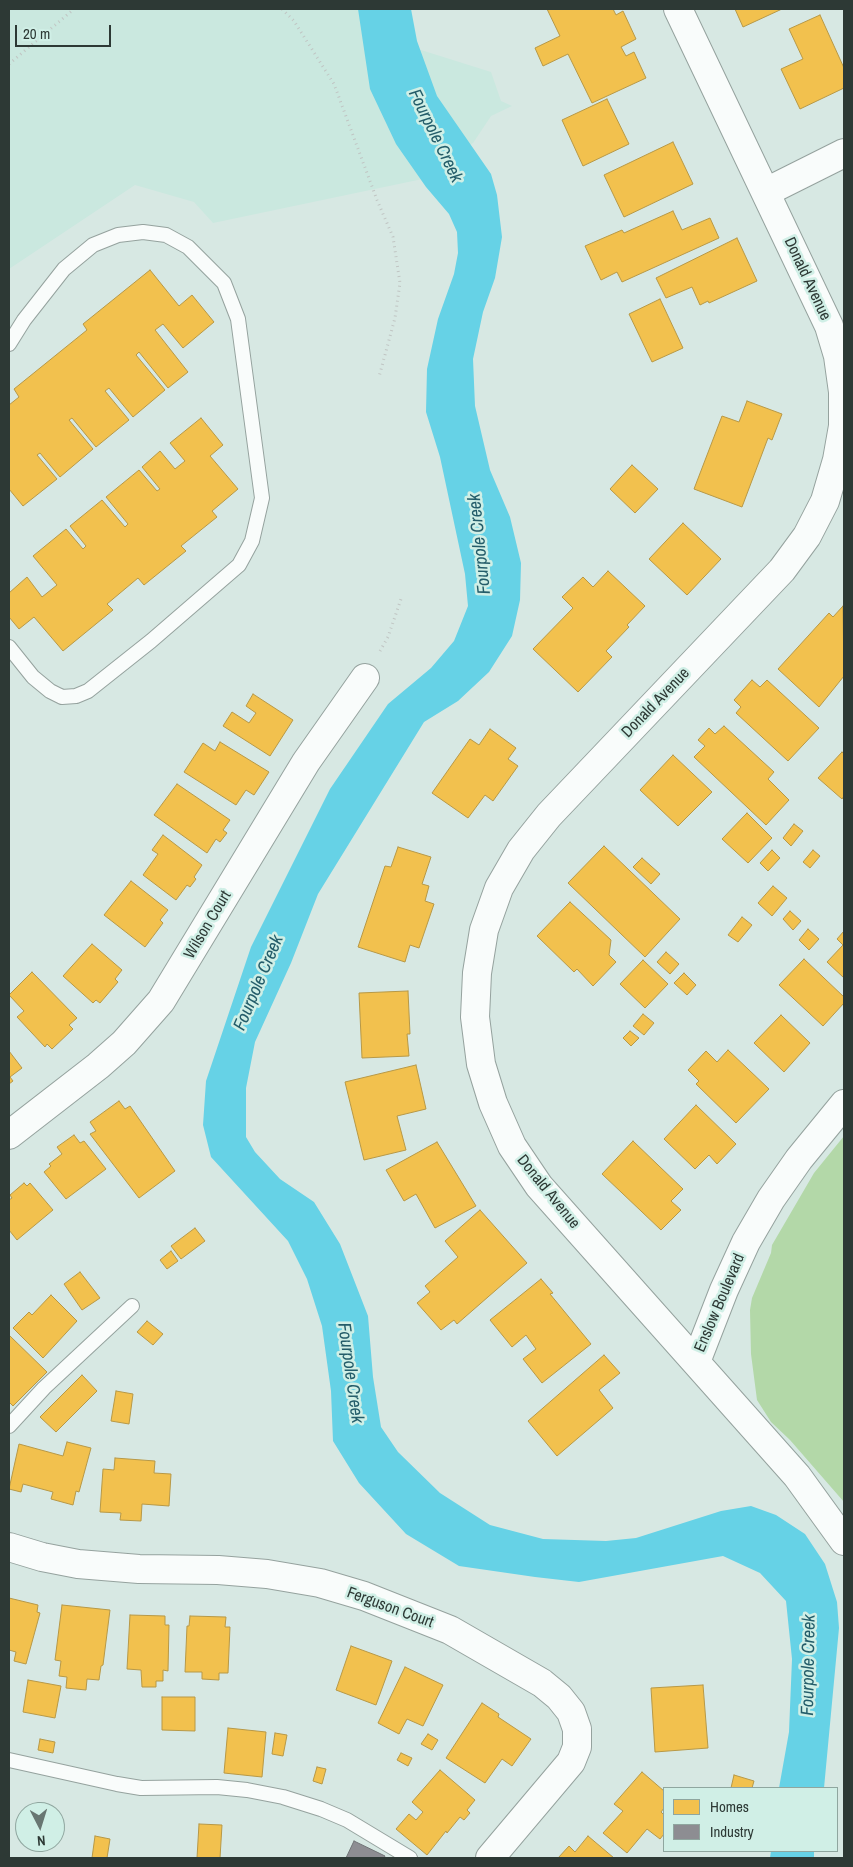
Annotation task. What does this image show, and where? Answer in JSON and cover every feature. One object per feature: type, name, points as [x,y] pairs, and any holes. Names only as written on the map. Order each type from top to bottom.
[{"type":"street","name":"Donald Avenue","points":[[678,9],[829,326],[838,356],[843,392],[843,426],[837,460],[825,501],[808,536],[782,570],[549,815],[521,850],[499,888],[484,930],[477,973],[475,1017],[481,1064],[492,1104],[512,1146],[539,1186],[696,1362]]},
{"type":"street","points":[[766,192],[844,153]]},
{"type":"street","name":"Wilson Court","points":[[9,1134],[98,1066],[124,1043],[160,1001],[306,762],[365,678]]},
{"type":"street","name":"Enslow Boulevard","points":[[844,1104],[799,1158],[771,1199],[746,1242],[696,1362],[797,1476],[844,1541]]},
{"type":"street","name":"Ferguson Court","points":[[9,1547],[42,1557],[78,1564],[139,1569],[227,1570],[268,1574],[320,1583],[364,1596],[450,1630],[542,1683],[559,1697],[571,1712],[577,1728],[577,1747],[571,1762],[490,1858]]},
{"type":"lane","points":[[9,344],[24,320],[64,269],[93,245],[118,235],[143,232],[166,235],[188,246],[224,283],[238,319],[262,498],[252,541],[238,565],[151,642],[88,691],[76,696],[62,697],[50,691],[32,677],[9,647]]},
{"type":"lane","points":[[9,1426],[44,1388],[132,1306]]},
{"type":"lane","points":[[9,1760],[133,1787],[217,1787],[283,1797],[321,1809],[347,1820],[410,1858]]},
{"type":"path","points":[[9,64],[74,9]]},
{"type":"path","points":[[282,9],[294,21],[334,84],[377,200],[393,237],[400,283],[395,318],[379,377]]},
{"type":"path","points":[[365,678],[388,638],[400,599]]},
{"type":"shaded area","points":[[9,9],[376,9],[386,39],[491,72],[501,101],[512,106],[491,116],[473,143],[455,156],[451,173],[213,223],[194,202],[135,185],[9,269]]},
{"type":"green space","points":[[844,1136],[844,1502],[790,1440],[771,1422],[757,1400],[751,1354],[750,1310],[752,1298],[771,1253],[772,1245],[814,1173]]},
{"type":"water","name":"Fourpole Creek","points":[[358,9],[411,9],[417,41],[437,96],[491,174],[497,195],[502,237],[495,278],[483,312],[473,359],[475,406],[490,470],[510,517],[521,563],[520,600],[512,636],[489,672],[458,701],[424,722],[318,894],[291,963],[255,1042],[246,1088],[246,1137],[255,1152],[280,1179],[314,1202],[340,1244],[368,1316],[373,1377],[381,1427],[398,1452],[440,1493],[490,1525],[543,1539],[606,1541],[636,1538],[721,1511],[751,1506],[776,1515],[805,1534],[825,1564],[837,1602],[839,1628],[824,1787],[779,1787],[789,1732],[792,1659],[786,1601],[760,1573],[723,1556],[579,1582],[459,1566],[406,1534],[359,1483],[333,1441],[331,1391],[322,1326],[307,1279],[288,1241],[211,1157],[203,1125],[206,1081],[251,947],[330,789],[388,704],[431,668],[454,641],[468,606],[465,574],[440,457],[426,412],[427,369],[438,319],[454,274],[458,253],[457,232],[449,214],[426,187],[396,144],[370,89]]},
{"type":"water","points":[[771,1852],[814,1852],[814,1858],[770,1858]]},
{"type":"building: Homes","points":[[547,9],[613,9],[616,15],[623,11],[636,39],[621,47],[626,56],[634,52],[646,78],[592,103],[568,54],[543,66],[535,48],[560,36]]},
{"type":"building: Homes","points":[[735,9],[782,9],[743,27]]},
{"type":"building: Homes","points":[[820,15],[844,68],[844,88],[800,109],[781,69],[803,59],[789,29]]},
{"type":"building: Homes","points":[[607,99],[629,144],[583,166],[562,120]]},
{"type":"building: Homes","points":[[673,142],[693,184],[624,217],[604,175]]},
{"type":"building: Homes","points":[[673,211],[682,230],[710,218],[719,238],[622,282],[617,272],[601,280],[585,246],[622,230],[624,233]]},
{"type":"building: Homes","points":[[737,238],[757,281],[709,303],[708,301],[700,305],[692,287],[666,298],[656,278]]},
{"type":"building: Homes","points":[[150,270],[179,306],[192,295],[214,322],[183,348],[163,324],[155,330],[188,372],[168,388],[139,352],[136,355],[165,390],[133,417],[109,388],[105,391],[129,420],[96,447],[72,418],[69,420],[93,449],[60,477],[40,453],[37,455],[57,479],[23,506],[9,489],[9,405],[19,397],[14,389],[87,330],[83,324]]},
{"type":"building: Homes","points":[[660,299],[683,348],[652,362],[629,314]]},
{"type":"building: Homes","points":[[747,401],[782,414],[772,440],[768,438],[742,507],[694,489],[722,416],[739,422]]},
{"type":"building: Homes","points":[[201,418],[223,445],[210,456],[238,489],[212,511],[217,517],[181,546],[186,551],[144,585],[138,578],[107,604],[113,610],[63,651],[34,617],[19,629],[9,617],[9,593],[27,577],[42,597],[57,585],[33,556],[66,529],[83,549],[86,546],[70,526],[102,500],[125,527],[128,524],[106,497],[139,470],[157,491],[160,489],[142,467],[160,451],[175,469],[185,461],[170,443]]},
{"type":"building: Homes","points":[[632,465],[658,489],[635,513],[610,489]]},
{"type":"building: Homes","points":[[683,523],[721,559],[687,595],[649,559]]},
{"type":"building: Homes","points":[[608,571],[645,606],[627,625],[629,627],[606,651],[612,657],[578,692],[533,649],[573,608],[562,597],[583,577],[593,587]]},
{"type":"building: Homes","points":[[843,606],[844,676],[819,707],[778,669],[829,613],[833,617]]},
{"type":"building: Homes","points":[[752,680],[760,687],[767,680],[819,728],[788,761],[736,713],[741,707],[734,700]]},
{"type":"building: Homes","points":[[253,694],[293,720],[270,756],[223,726],[232,712],[249,723],[256,713],[246,706]]},
{"type":"building: Homes","points":[[724,726],[774,772],[768,779],[789,800],[766,825],[694,757],[705,746],[698,740],[709,728],[715,734]]},
{"type":"building: Homes","points":[[490,729],[516,748],[508,759],[518,766],[493,801],[485,795],[468,818],[432,793],[470,739],[479,745]]},
{"type":"building: Homes","points":[[220,742],[269,772],[254,795],[246,790],[236,805],[184,772],[203,743],[215,751]]},
{"type":"building: Homes","points":[[842,752],[844,754],[844,796],[842,799],[818,778]]},
{"type":"building: Homes","points":[[673,755],[712,792],[678,826],[640,790]]},
{"type":"building: Homes","points":[[177,784],[230,820],[223,830],[227,833],[220,842],[216,839],[207,853],[154,815]]},
{"type":"building: Homes","points":[[747,813],[772,838],[748,863],[722,839]]},
{"type":"building: Homes","points":[[794,824],[803,831],[791,846],[783,838]]},
{"type":"building: Homes","points":[[163,835],[202,865],[194,877],[196,879],[190,887],[187,885],[176,900],[143,875],[158,854],[152,850]]},
{"type":"building: Homes","points":[[604,846],[680,919],[645,957],[568,883]]},
{"type":"building: Homes","points":[[398,847],[431,857],[422,884],[429,886],[425,901],[434,904],[419,948],[410,945],[405,962],[358,947],[385,866],[391,867]]},
{"type":"building: Homes","points":[[772,850],[780,858],[768,871],[760,863]]},
{"type":"building: Homes","points":[[813,850],[820,856],[810,868],[803,862]]},
{"type":"building: Homes","points":[[642,858],[660,874],[651,884],[633,867]]},
{"type":"building: Homes","points":[[131,881],[168,910],[160,920],[163,923],[145,947],[104,915]]},
{"type":"building: Homes","points":[[773,886],[787,898],[772,916],[758,903]]},
{"type":"building: Homes","points":[[570,902],[611,940],[609,955],[616,962],[593,986],[577,969],[574,972],[537,936]]},
{"type":"building: Homes","points":[[790,911],[801,921],[793,930],[783,919]]},
{"type":"building: Homes","points":[[742,917],[752,925],[738,942],[728,935]]},
{"type":"building: Homes","points":[[808,929],[819,939],[809,950],[799,940]]},
{"type":"building: Homes","points":[[844,931],[844,978],[827,962],[843,945],[837,939]]},
{"type":"building: Homes","points":[[92,944],[122,970],[115,979],[118,982],[100,1003],[96,1000],[93,1003],[63,976]]},
{"type":"building: Homes","points":[[666,952],[679,964],[670,974],[657,962]]},
{"type":"building: Homes","points":[[804,959],[844,997],[844,1003],[823,1026],[779,985]]},
{"type":"building: Homes","points":[[643,960],[668,984],[645,1008],[620,984]]},
{"type":"building: Homes","points":[[32,972],[77,1018],[69,1025],[73,1029],[52,1049],[47,1044],[45,1047],[17,1017],[24,1011],[9,995]]},
{"type":"building: Homes","points":[[684,973],[696,985],[687,995],[674,983]]},
{"type":"building: Homes","points":[[408,991],[410,1034],[407,1034],[409,1056],[362,1058],[359,993]]},
{"type":"building: Homes","points":[[643,1014],[654,1023],[644,1035],[633,1026]]},
{"type":"building: Homes","points":[[781,1015],[810,1043],[784,1072],[754,1043]]},
{"type":"building: Homes","points":[[630,1031],[639,1038],[631,1046],[623,1038]]},
{"type":"building: Homes","points":[[728,1050],[769,1089],[736,1123],[696,1084],[699,1081],[688,1070],[706,1051],[717,1062]]},
{"type":"building: Homes","points":[[9,1051],[22,1068],[10,1077],[13,1081],[9,1084]]},
{"type":"building: Homes","points":[[416,1065],[426,1109],[397,1116],[406,1150],[364,1160],[345,1082]]},
{"type":"building: Homes","points":[[119,1101],[125,1109],[130,1106],[175,1171],[139,1198],[90,1134],[96,1131],[90,1122]]},
{"type":"building: Homes","points":[[696,1105],[736,1144],[717,1164],[709,1155],[695,1169],[664,1139]]},
{"type":"building: Homes","points":[[74,1135],[80,1143],[84,1141],[106,1169],[66,1199],[44,1172],[51,1166],[49,1164],[62,1154],[57,1147]]},
{"type":"building: Homes","points":[[633,1141],[683,1189],[671,1201],[681,1210],[661,1230],[602,1174]]},
{"type":"building: Homes","points":[[437,1142],[476,1206],[435,1228],[416,1194],[404,1201],[386,1170]]},
{"type":"building: Homes","points":[[24,1183],[27,1186],[30,1183],[53,1210],[17,1240],[9,1230],[9,1200],[12,1198],[10,1195]]},
{"type":"building: Homes","points":[[480,1210],[527,1263],[457,1324],[454,1320],[441,1330],[417,1303],[430,1292],[425,1286],[458,1257],[445,1241]]},
{"type":"building: Homes","points":[[195,1228],[205,1241],[181,1259],[171,1246]]},
{"type":"building: Homes","points":[[171,1251],[178,1261],[167,1269],[160,1260]]},
{"type":"building: Homes","points":[[80,1272],[100,1298],[82,1310],[64,1284]]},
{"type":"building: Homes","points":[[541,1279],[553,1293],[550,1294],[591,1344],[542,1383],[523,1359],[536,1349],[526,1335],[512,1347],[490,1320]]},
{"type":"building: Homes","points":[[51,1295],[77,1321],[43,1358],[13,1328],[29,1312],[32,1315]]},
{"type":"building: Homes","points":[[147,1321],[163,1334],[153,1345],[137,1332]]},
{"type":"building: Homes","points":[[9,1335],[47,1372],[13,1406],[9,1402]]},
{"type":"building: Homes","points":[[604,1355],[620,1373],[599,1390],[613,1408],[557,1456],[528,1421]]},
{"type":"building: Homes","points":[[82,1375],[97,1391],[56,1432],[40,1417]]},
{"type":"building: Homes","points":[[116,1391],[133,1394],[129,1424],[111,1421]]},
{"type":"building: Homes","points":[[67,1442],[91,1448],[79,1492],[76,1491],[73,1505],[51,1499],[53,1492],[23,1484],[21,1492],[9,1489],[19,1444],[63,1456]]},
{"type":"building: Homes","points":[[115,1458],[155,1461],[154,1473],[171,1474],[169,1506],[142,1504],[141,1521],[120,1520],[121,1513],[100,1512],[103,1469],[114,1470]]},
{"type":"building: Homes","points":[[9,1598],[38,1605],[37,1612],[40,1613],[26,1664],[14,1661],[16,1652],[9,1650]]},
{"type":"building: Homes","points":[[62,1605],[110,1610],[103,1665],[101,1666],[99,1680],[87,1679],[86,1690],[66,1688],[67,1677],[59,1676],[61,1661],[55,1660]]},
{"type":"building: Homes","points":[[130,1615],[165,1616],[165,1625],[169,1625],[168,1671],[163,1670],[163,1681],[156,1681],[156,1687],[142,1687],[141,1670],[127,1669]]},
{"type":"building: Homes","points":[[190,1616],[226,1617],[225,1627],[230,1627],[228,1673],[219,1673],[219,1680],[202,1679],[202,1672],[185,1672],[187,1626],[189,1626]]},
{"type":"building: Homes","points":[[351,1646],[392,1661],[376,1705],[336,1690]]},
{"type":"building: Homes","points":[[405,1667],[443,1685],[423,1726],[407,1719],[399,1734],[378,1723]]},
{"type":"building: Homes","points":[[28,1680],[61,1686],[55,1718],[23,1712]]},
{"type":"building: Homes","points":[[703,1685],[708,1748],[655,1752],[651,1688]]},
{"type":"building: Homes","points":[[162,1697],[195,1697],[195,1731],[162,1730]]},
{"type":"building: Homes","points":[[482,1703],[499,1714],[498,1717],[531,1739],[512,1766],[502,1759],[485,1783],[446,1758]]},
{"type":"building: Homes","points":[[228,1728],[266,1732],[262,1777],[224,1773]]},
{"type":"building: Homes","points":[[275,1733],[287,1735],[283,1756],[272,1754]]},
{"type":"building: Homes","points":[[428,1734],[438,1740],[432,1750],[421,1744]]},
{"type":"building: Homes","points":[[40,1739],[55,1742],[53,1753],[38,1750]]},
{"type":"building: Homes","points":[[401,1753],[412,1758],[408,1766],[397,1760]]},
{"type":"building: Homes","points":[[317,1767],[326,1769],[322,1784],[313,1781]]},
{"type":"building: Homes","points":[[440,1770],[475,1800],[467,1810],[470,1813],[464,1820],[460,1817],[427,1855],[396,1829],[409,1814],[416,1820],[423,1812],[412,1802]]},
{"type":"building: Homes","points":[[642,1772],[663,1790],[663,1809],[661,1812],[663,1814],[663,1835],[660,1839],[647,1829],[627,1853],[603,1833],[623,1811],[614,1804]]},
{"type":"building: Homes","points":[[734,1775],[754,1781],[752,1787],[731,1787]]},
{"type":"building: Homes","points":[[199,1824],[222,1825],[220,1858],[197,1858]]},
{"type":"building: Homes","points":[[95,1836],[110,1839],[107,1858],[92,1858]]},
{"type":"building: Homes","points":[[588,1836],[614,1858],[558,1858],[569,1846],[575,1852]]},
{"type":"building: Industry","points":[[354,1841],[385,1856],[384,1858],[346,1858]]}]
